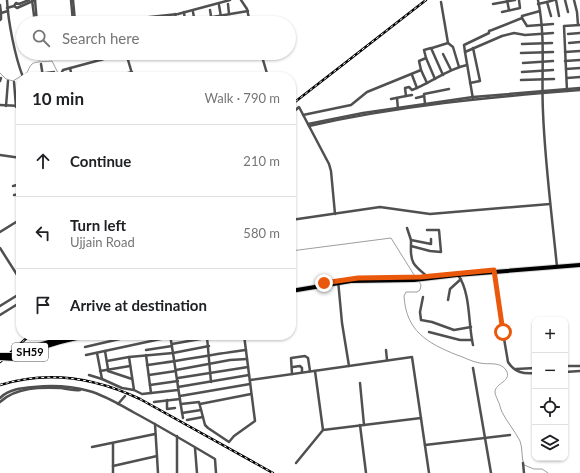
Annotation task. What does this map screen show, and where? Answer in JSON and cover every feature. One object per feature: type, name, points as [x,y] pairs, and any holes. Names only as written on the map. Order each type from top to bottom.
[{"type":"main road","points":[[296,289],[338,282],[414,279],[580,264]]},
{"type":"main road","points":[[421,278],[494,271]]},
{"type":"main road","name":"SH59","points":[[0,358],[15,359],[36,349],[63,340]]},
{"type":"main road","name":"SH59","points":[[0,355],[18,355],[38,345],[65,340]]},
{"type":"street","points":[[7,0],[16,48]]},
{"type":"street","points":[[14,6],[17,8],[33,0]]},
{"type":"street","points":[[1,13],[8,10],[15,4],[33,0]]},
{"type":"street","points":[[33,0],[35,16]]},
{"type":"street","points":[[72,0],[74,16]]},
{"type":"street","points":[[157,16],[175,14],[230,0]]},
{"type":"street","points":[[241,0],[248,11],[249,16]]},
{"type":"street","points":[[493,4],[515,0]]},
{"type":"street","points":[[519,0],[522,17],[527,26],[553,24]]},
{"type":"street","points":[[538,0],[543,34],[542,92],[544,152],[557,266]]},
{"type":"street","points":[[538,4],[555,0],[559,16]]},
{"type":"street","points":[[565,0],[568,12]]},
{"type":"street","points":[[567,90],[564,26],[579,25],[574,0]]},
{"type":"street","points":[[507,1],[509,10]]},
{"type":"street","points":[[441,2],[448,43],[452,47],[459,67]]},
{"type":"street","points":[[547,2],[551,16]]},
{"type":"street","points":[[228,4],[229,14]]},
{"type":"street","points":[[219,5],[221,16],[248,11]]},
{"type":"street","points":[[0,6],[0,20]]},
{"type":"street","points":[[502,12],[520,7]]},
{"type":"street","points":[[210,10],[212,16]]},
{"type":"street","points":[[473,98],[464,45],[489,33],[492,30],[540,11]]},
{"type":"street","points":[[184,12],[185,16]]},
{"type":"street","points":[[193,12],[193,16]]},
{"type":"street","points":[[465,52],[502,36],[514,33],[525,36],[553,34]]},
{"type":"street","points":[[568,34],[580,33]]},
{"type":"street","points":[[569,43],[580,42]]},
{"type":"street","points":[[435,80],[424,50],[448,43]]},
{"type":"street","points":[[522,44],[552,43]]},
{"type":"street","points":[[432,48],[443,75]]},
{"type":"street","points":[[470,83],[479,82],[480,80],[473,48]]},
{"type":"street","points":[[565,52],[580,51]]},
{"type":"street","points":[[521,54],[553,52]]},
{"type":"street","points":[[443,54],[451,70]]},
{"type":"street","points":[[426,58],[419,61],[427,84]]},
{"type":"street","points":[[18,60],[21,72]]},
{"type":"street","points":[[63,72],[62,70],[101,60]]},
{"type":"street","points":[[128,60],[132,72]]},
{"type":"street","points":[[263,60],[267,72]]},
{"type":"street","points":[[565,61],[580,60]]},
{"type":"street","points":[[523,63],[553,61]]},
{"type":"street","points":[[41,64],[42,72]]},
{"type":"street","points":[[406,96],[405,88],[412,90],[418,88],[451,70],[467,65]]},
{"type":"street","points":[[70,68],[70,72]]},
{"type":"street","points":[[566,69],[580,68]]},
{"type":"street","points":[[303,115],[346,106],[367,92],[412,75],[421,70]]},
{"type":"street","points":[[522,72],[553,70]]},
{"type":"street","points":[[412,75],[418,88]]},
{"type":"street","points":[[566,78],[580,77]]},
{"type":"street","points":[[521,80],[554,79]]},
{"type":"street","points":[[6,106],[8,81]]},
{"type":"street","points":[[14,82],[16,94]]},
{"type":"street","points":[[416,98],[424,96],[424,94],[449,89]]},
{"type":"street","points":[[308,125],[398,109],[473,98],[580,89]]},
{"type":"street","points":[[391,99],[412,95]]},
{"type":"street","points":[[424,96],[425,105]]},
{"type":"street","points":[[397,98],[398,109]]},
{"type":"street","points":[[0,105],[16,106]]},
{"type":"street","points":[[296,110],[299,107],[332,171],[335,214]]},
{"type":"street","points":[[0,155],[16,157]]},
{"type":"street","points":[[296,219],[375,207],[430,214],[550,204]]},
{"type":"street","points":[[0,232],[16,222]]},
{"type":"street","points":[[407,228],[411,240],[410,258],[418,270],[428,277]]},
{"type":"street","points":[[411,246],[441,252],[439,230],[427,230]]},
{"type":"street","points":[[411,240],[431,244],[431,240]]},
{"type":"street","points":[[0,248],[16,273]]},
{"type":"street","points":[[494,271],[500,322],[507,358],[510,366],[522,374],[532,373]]},
{"type":"street","points":[[457,275],[460,279],[468,302],[473,345]]},
{"type":"street","points":[[448,300],[450,289],[460,279]]},
{"type":"street","points":[[338,282],[342,323],[349,366]]},
{"type":"street","points":[[0,306],[16,296]]},
{"type":"street","points":[[423,297],[420,312],[422,320],[454,330],[471,327]]},
{"type":"street","points":[[0,315],[16,305]]},
{"type":"street","points":[[429,332],[460,340],[472,340]]},
{"type":"street","points":[[85,346],[113,340]]},
{"type":"street","points":[[86,356],[153,340]]},
{"type":"street","points":[[171,340],[183,418]]},
{"type":"street","points":[[146,350],[197,340]]},
{"type":"street","points":[[208,340],[210,355],[209,364],[211,382]]},
{"type":"street","points":[[200,404],[205,425],[229,442],[234,436],[255,421],[245,340]]},
{"type":"street","points":[[107,361],[209,346]]},
{"type":"street","points":[[147,365],[175,362],[246,350]]},
{"type":"street","points":[[386,350],[388,360]]},
{"type":"street","points":[[105,351],[108,370]]},
{"type":"street","points":[[97,353],[102,379]]},
{"type":"street","points":[[146,355],[151,393]]},
{"type":"street","points":[[292,374],[293,367],[291,358],[305,356],[308,358],[310,371]]},
{"type":"street","points":[[129,357],[134,390]]},
{"type":"street","points":[[250,380],[412,357],[429,473]]},
{"type":"street","points":[[149,375],[230,360],[247,359]]},
{"type":"street","points":[[100,371],[130,366]]},
{"type":"street","points":[[293,367],[300,366],[302,368],[302,372]]},
{"type":"street","points":[[568,366],[580,366]]},
{"type":"street","points":[[150,385],[248,367]]},
{"type":"street","points":[[473,368],[491,473]]},
{"type":"street","points":[[516,369],[532,368]]},
{"type":"street","points":[[108,370],[132,379]]},
{"type":"street","points":[[315,370],[323,430]]},
{"type":"street","points":[[568,372],[580,371]]},
{"type":"street","points":[[89,376],[102,379],[122,388],[134,390],[142,394],[249,376]]},
{"type":"street","points":[[360,383],[366,473]]},
{"type":"street","points":[[154,402],[250,384]]},
{"type":"street","points":[[0,398],[8,392],[30,388],[55,386],[80,390]]},
{"type":"street","points":[[0,402],[8,395],[29,389],[50,388],[89,391],[118,404],[177,436],[215,459],[216,473]]},
{"type":"street","points":[[181,404],[197,401],[200,404],[252,394]]},
{"type":"street","points":[[118,404],[125,396]]},
{"type":"street","points":[[167,400],[167,409],[175,408]]},
{"type":"street","points":[[182,413],[201,410]]},
{"type":"street","points":[[187,420],[203,417]]},
{"type":"street","points":[[296,463],[323,430],[421,418]]},
{"type":"street","points":[[155,424],[158,473]]},
{"type":"street","points":[[92,447],[113,444],[155,434]]},
{"type":"street","points":[[177,436],[177,473]]},
{"type":"street","points":[[425,445],[510,436]]},
{"type":"street","points":[[113,444],[113,473]]},
{"type":"street","points":[[195,448],[197,473]]},
{"type":"street","points":[[113,466],[157,456]]},
{"type":"street","points":[[523,463],[524,473]]},
{"type":"waterway","points":[[28,72],[31,65],[34,63],[52,61],[58,72]]},
{"type":"waterway","points":[[0,73],[6,79],[13,81],[16,79]]},
{"type":"waterway","points":[[296,250],[391,238],[416,278]]},
{"type":"waterway","points":[[418,280],[421,285],[420,290],[417,292],[406,292],[404,296],[409,318],[414,327],[420,334],[436,346],[474,362],[501,365],[506,370],[508,374],[507,377],[498,386],[495,393],[502,412],[520,441],[524,465],[534,469],[542,469],[548,473]]},
{"type":"railway","points":[[296,101],[426,0]]},
{"type":"railway","points":[[0,362],[24,340]]},
{"type":"railway","points":[[0,385],[18,380],[54,377],[72,378],[106,386],[140,399],[273,473]]},
{"type":"route","points":[[324,283],[358,278],[421,277],[494,270],[500,322],[503,332]]}]
